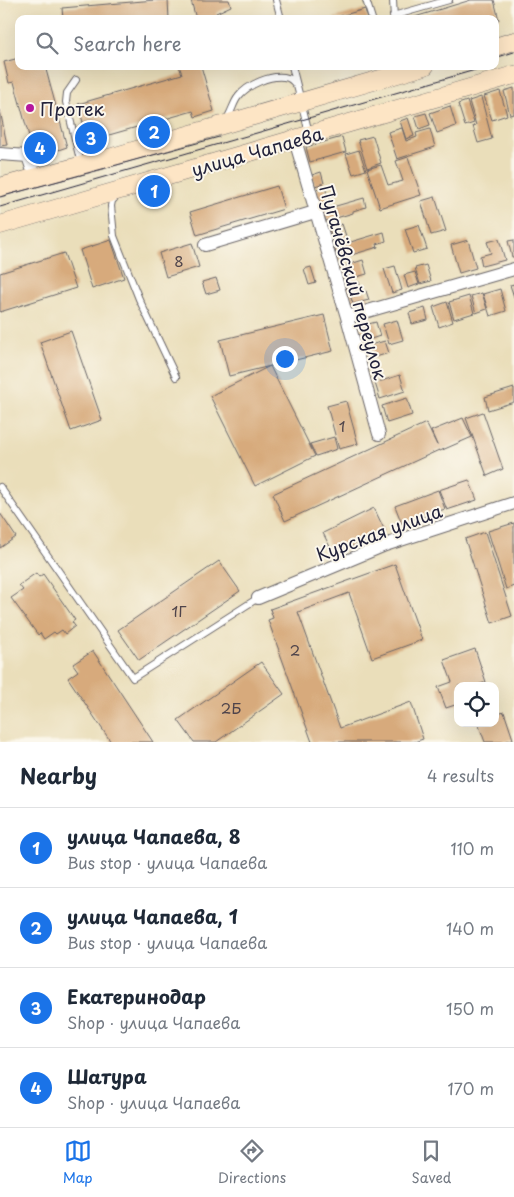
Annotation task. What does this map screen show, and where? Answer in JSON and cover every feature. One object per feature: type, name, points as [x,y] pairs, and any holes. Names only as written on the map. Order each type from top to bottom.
[{"type":"main road","points":[[499,46],[514,41]]},
{"type":"main road","name":"улица Чапаева","points":[[0,187],[82,166],[232,122],[299,94],[398,70]]},
{"type":"main road","name":"улица Чапаева","points":[[0,225],[514,75]]},
{"type":"street","name":"Пугачёвский переулок","points":[[302,138],[315,212],[347,317],[379,434]]},
{"type":"street","points":[[0,154],[28,156],[35,177]]},
{"type":"street","points":[[205,245],[315,212]]},
{"type":"street","points":[[347,317],[514,269]]},
{"type":"street","name":"Курская улица","points":[[258,598],[385,545],[514,503]]},
{"type":"lane","points":[[276,0],[280,15]]},
{"type":"lane","points":[[366,0],[371,15]]},
{"type":"lane","points":[[393,0],[393,15]]},
{"type":"lane","points":[[400,15],[449,0]]},
{"type":"lane","points":[[293,70],[299,94],[302,138]]},
{"type":"lane","points":[[232,122],[229,115],[236,98],[250,85],[269,78],[286,77],[291,79],[299,94]]},
{"type":"lane","points":[[76,80],[67,93],[66,102],[82,166]]},
{"type":"lane","points":[[122,190],[112,201],[111,206],[114,236],[139,299],[176,376]]},
{"type":"lane","points":[[0,487],[133,678],[258,598]]},
{"type":"building","points":[[168,0],[169,15],[63,15],[62,8]]},
{"type":"building","points":[[191,0],[229,0],[231,6],[216,13],[217,15],[195,15]]},
{"type":"building","points":[[471,0],[494,0],[498,15],[421,15]]},
{"type":"building","points":[[365,9],[367,15],[344,15]]},
{"type":"building","points":[[15,59],[15,70],[46,70],[67,147],[35,158],[14,82],[9,83],[4,62]]},
{"type":"building","points":[[180,70],[202,70],[214,111],[195,117],[193,111],[88,141],[78,104],[182,74]]},
{"type":"building","points":[[514,88],[514,114],[510,115],[504,91]]},
{"type":"building","points":[[500,91],[507,115],[492,120],[484,96]]},
{"type":"building","points":[[481,97],[492,139],[478,143],[473,126],[476,125],[469,101]]},
{"type":"building","points":[[467,101],[474,123],[465,126],[458,104]]},
{"type":"building","points":[[450,106],[456,126],[437,133],[430,113]]},
{"type":"building","points":[[0,110],[7,145],[0,146]]},
{"type":"building","points":[[426,113],[430,125],[419,129],[415,116]]},
{"type":"building","points":[[408,118],[414,136],[406,139],[400,121]]},
{"type":"building","points":[[402,128],[406,141],[417,137],[416,133],[430,129],[435,147],[397,159],[388,132]]},
{"type":"building","points":[[373,136],[381,163],[367,168],[358,140]]},
{"type":"building","points":[[342,137],[346,152],[310,162],[306,147]]},
{"type":"building","points":[[359,150],[366,170],[353,174],[346,154]]},
{"type":"building","points":[[408,157],[421,195],[380,208],[367,169],[381,165],[388,185],[403,181],[396,161]]},
{"type":"building","points":[[321,172],[324,183],[315,186],[312,175]]},
{"type":"building","points":[[277,186],[284,209],[197,235],[190,212]]},
{"type":"building","points":[[325,187],[329,201],[320,204],[316,190]]},
{"type":"building","points":[[435,197],[446,231],[431,235],[421,201]]},
{"type":"building","points":[[364,198],[366,207],[326,221],[322,210]]},
{"type":"building","points":[[342,224],[347,239],[333,243],[329,228]]},
{"type":"building","points":[[419,225],[427,249],[413,253],[405,229]]},
{"type":"building","points":[[384,232],[386,241],[377,244],[378,247],[338,259],[334,247]]},
{"type":"building","points":[[499,239],[505,260],[482,266],[480,256],[491,253],[487,242]]},
{"type":"building","points":[[111,240],[124,278],[92,289],[80,250]]},
{"type":"building","points":[[468,240],[476,268],[459,273],[451,245]]},
{"type":"building","points":[[514,240],[514,257],[512,257],[508,241]]},
{"type":"building","points":[[192,243],[199,267],[166,277],[159,253]]},
{"type":"building","points":[[64,253],[76,288],[0,312],[0,273]]},
{"type":"building","points":[[363,260],[367,274],[345,280],[341,267]]},
{"type":"building","points":[[426,265],[431,281],[420,284],[415,268]]},
{"type":"building","points":[[395,266],[402,290],[392,293],[384,269]]},
{"type":"building","points":[[311,267],[316,283],[309,285],[304,269]]},
{"type":"building","points":[[415,272],[419,284],[408,288],[404,275]]},
{"type":"building","points":[[216,278],[220,290],[206,294],[202,282]]},
{"type":"building","points":[[359,282],[362,292],[366,291],[369,300],[353,304],[347,286]]},
{"type":"building","points":[[514,284],[514,297],[510,285]]},
{"type":"building","points":[[500,289],[506,311],[490,316],[483,294]]},
{"type":"building","points":[[482,293],[487,309],[476,313],[471,296]]},
{"type":"building","points":[[469,296],[474,313],[454,319],[449,302]]},
{"type":"building","points":[[447,302],[453,322],[439,327],[433,307]]},
{"type":"building","points":[[425,308],[428,320],[412,324],[409,313]]},
{"type":"building","points":[[324,315],[333,351],[229,376],[220,340]]},
{"type":"building","points":[[397,320],[403,340],[389,344],[383,324]]},
{"type":"building","points":[[376,322],[380,336],[365,341],[361,326]]},
{"type":"building","points":[[71,331],[102,420],[71,431],[40,342]]},
{"type":"building","points":[[385,341],[389,353],[369,359],[366,346]]},
{"type":"building","points":[[270,366],[315,456],[255,486],[210,396]]},
{"type":"building","points":[[400,375],[405,391],[380,399],[375,383]]},
{"type":"building","points":[[514,388],[514,402],[488,410],[485,397]]},
{"type":"building","points":[[407,398],[412,415],[387,423],[382,406]]},
{"type":"building","points":[[346,401],[358,444],[339,449],[327,406]]},
{"type":"building","points":[[483,412],[503,469],[487,476],[466,418]]},
{"type":"building","points":[[463,418],[472,437],[439,450],[285,521],[273,494],[426,423],[437,445],[431,431]]},
{"type":"building","points":[[334,437],[337,449],[316,456],[310,444]]},
{"type":"building","points":[[469,480],[477,500],[447,510],[439,490]]},
{"type":"building","points":[[438,490],[445,509],[402,524],[395,506]]},
{"type":"building","points":[[374,508],[385,531],[334,555],[323,533]]},
{"type":"building","points":[[0,513],[16,537],[0,548]]},
{"type":"building","points":[[514,523],[514,586],[506,589],[488,531]]},
{"type":"building","points":[[485,532],[512,616],[492,623],[465,539]]},
{"type":"building","points":[[219,561],[240,591],[139,660],[118,630]]},
{"type":"building","points":[[395,564],[422,640],[372,658],[349,593],[298,612],[340,728],[411,702],[423,739],[414,742],[312,742],[268,620],[273,618],[270,609]]},
{"type":"building","points":[[36,573],[39,577],[43,574],[75,620],[72,622],[75,626],[65,634],[62,630],[56,634],[54,632],[44,639],[40,633],[38,635],[11,598],[23,590],[19,585]]},
{"type":"building","points":[[475,649],[486,682],[454,682],[454,705],[446,708],[438,687],[452,682],[444,660]]},
{"type":"building","points":[[93,651],[153,742],[111,742],[68,678],[78,671],[73,664]]},
{"type":"building","points":[[261,662],[284,694],[216,742],[194,742],[178,720]]},
{"type":"building","points":[[504,712],[513,739],[504,742],[485,742],[479,727],[499,727],[499,714]]},
{"type":"tram line","points":[[499,57],[514,52]]},
{"type":"tram line","points":[[0,207],[475,70]]},
{"type":"tram line","points":[[0,197],[219,137]]},
{"type":"place","name":"Протек","points":[[30,108]]},
{"type":"place","name":"улица Чапаева, 1","points":[[154,132]]},
{"type":"place","name":"Екатеринодар","points":[[91,138]]},
{"type":"place","name":"Шатура","points":[[40,148]]},
{"type":"place","name":"улица Чапаева, 8","points":[[154,191]]}]
